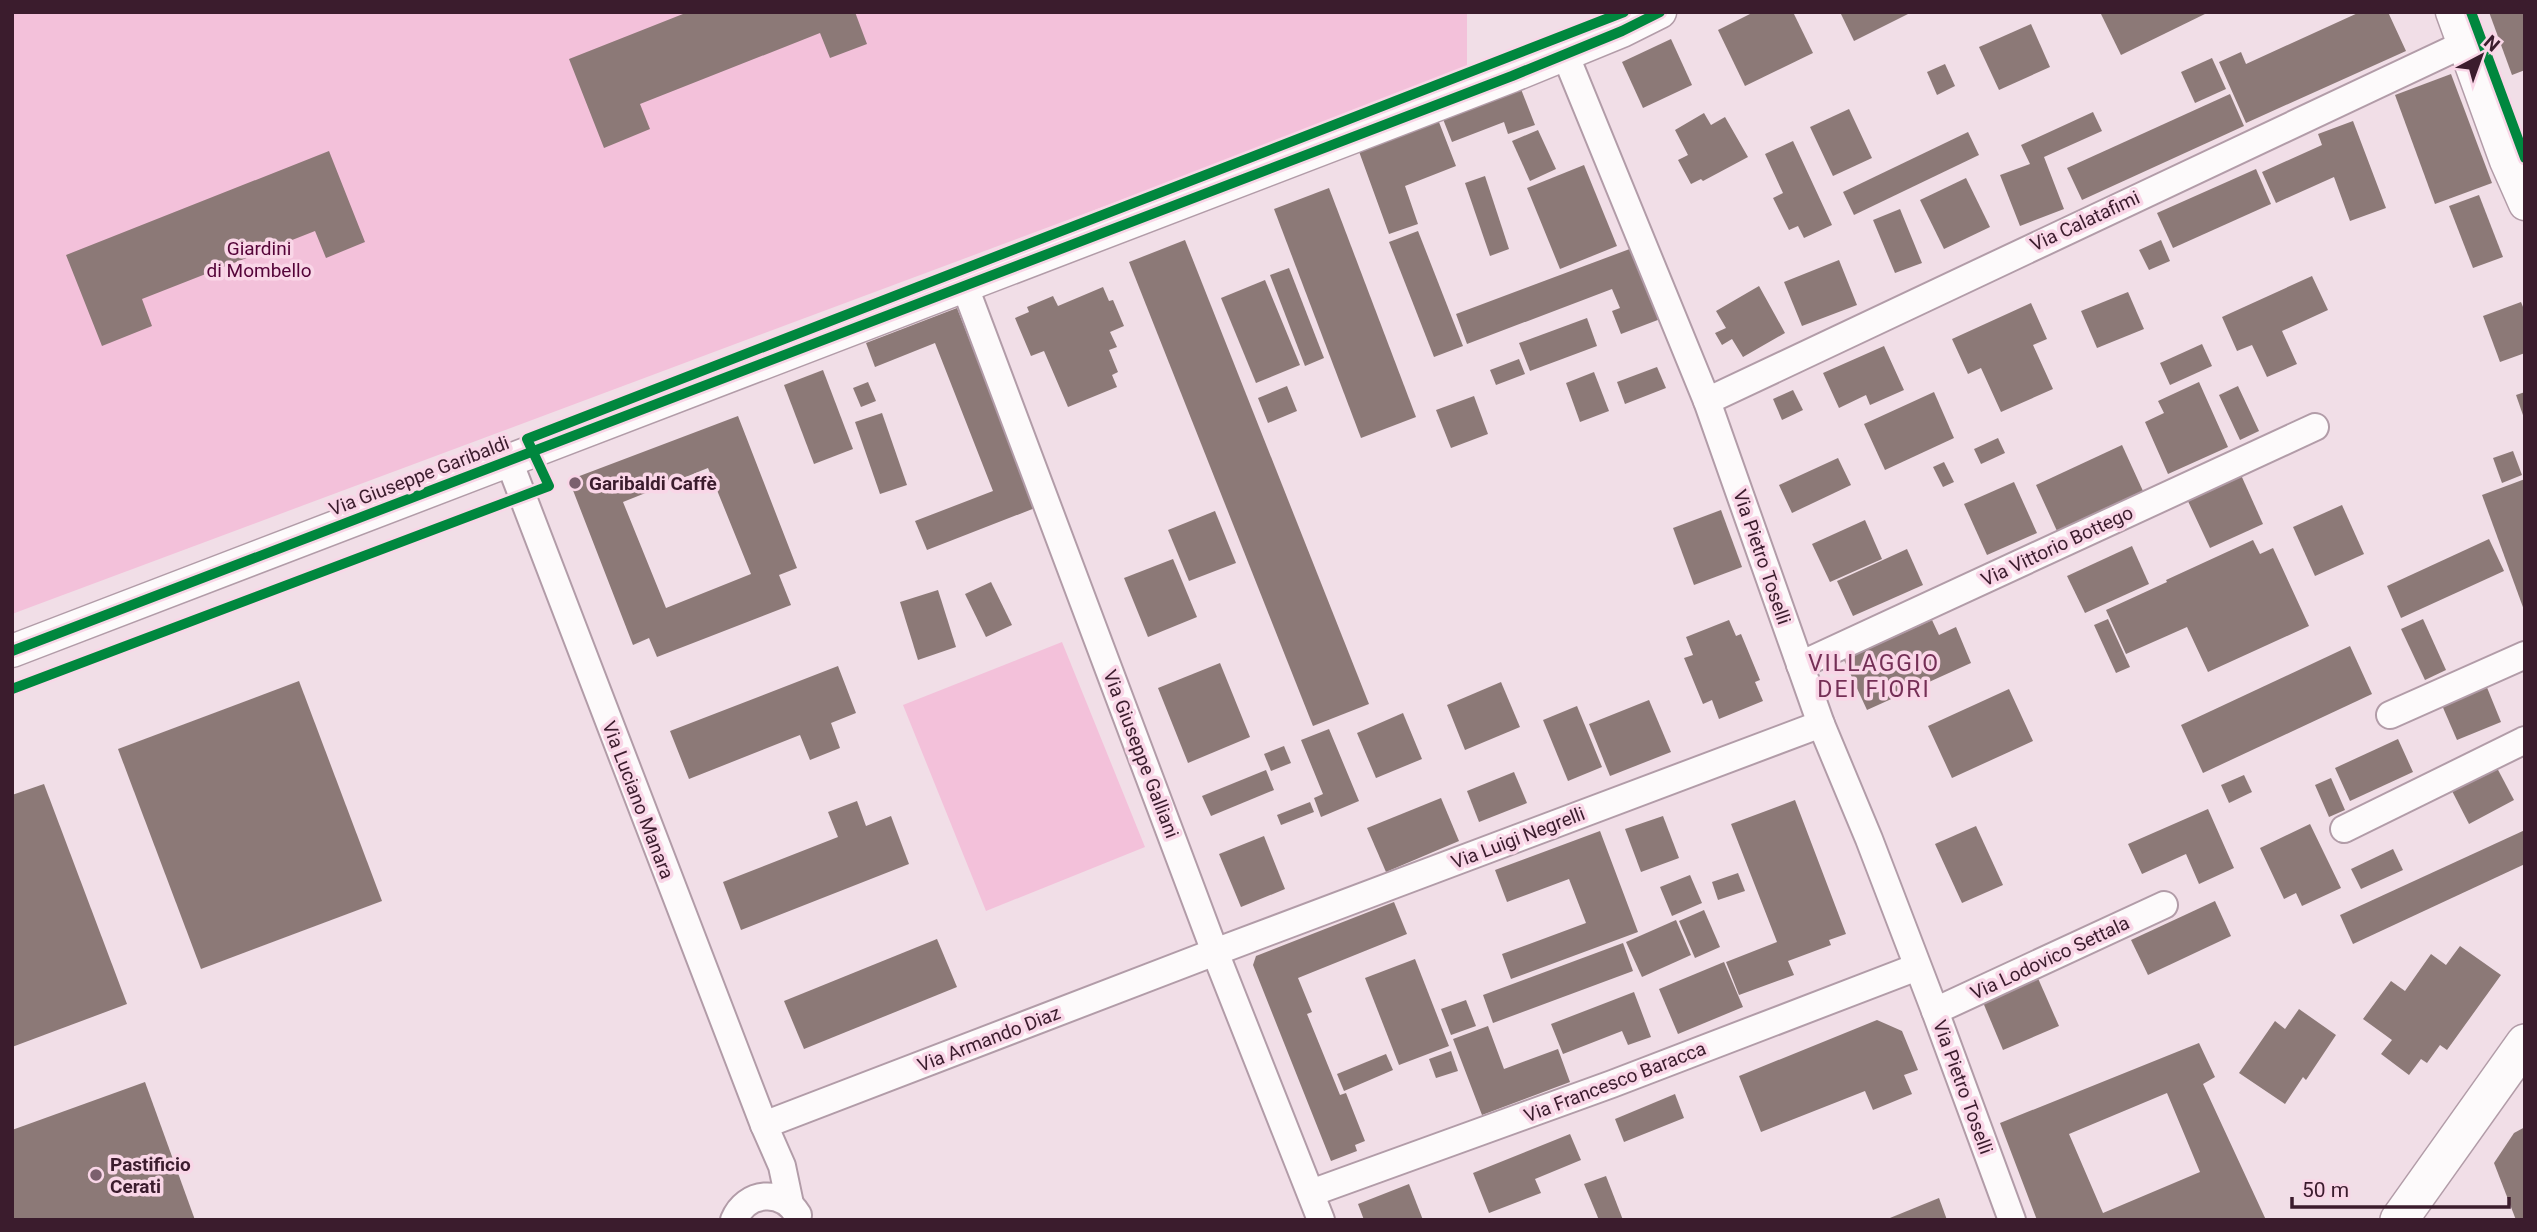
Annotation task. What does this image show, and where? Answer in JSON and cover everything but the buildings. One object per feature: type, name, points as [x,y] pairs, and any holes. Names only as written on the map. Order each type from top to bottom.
[{"type":"main road","points":[[2399,1220],[2525,1044]]},
{"type":"street","name":"Via Giuseppe Garibaldi","points":[[12,651],[965,287],[1565,54],[1660,12]]},
{"type":"street","points":[[2452,12],[2506,162],[2525,204]]},
{"type":"street","name":"Via Calatafimi","points":[[1707,401],[2376,83],[2464,44]]},
{"type":"street","name":"Via Pietro Toselli","points":[[1565,54],[1707,401],[1821,724],[1869,839],[2012,1220]]},
{"type":"street","name":"Via Giuseppe Galliani","points":[[965,287],[1215,952],[1321,1220]]},
{"type":"street","name":"Via Vittorio Bottego","points":[[1800,665],[2315,427]]},
{"type":"street","name":"Via Luciano Manara","points":[[509,461],[766,1132],[782,1166],[795,1212]]},
{"type":"street","points":[[2390,715],[2525,655]]},
{"type":"street","name":"Via Luigi Negrelli","points":[[1215,952],[1821,724]]},
{"type":"street","points":[[2344,829],[2525,740]]},
{"type":"street","name":"Via Lodovico Settala","points":[[1935,1011],[2164,905]]},
{"type":"street","name":"Via Armando Diaz","points":[[766,1132],[1215,952]]},
{"type":"street","name":"Via Francesco Baracca","points":[[1311,1193],[1612,1084],[1917,967]]},
{"type":"street","name":"Via Luciano Manara","points":[[734,1220],[744,1204],[752,1199],[764,1178],[766,1132]]},
{"type":"street","points":[[752,1199],[772,1196],[795,1212]]},
{"type":"green space","name":"Giardini di Mombello","points":[[12,12],[1467,12],[1467,71],[12,614]]},
{"type":"green space","points":[[1062,642],[1145,847],[986,911],[903,705]]},
{"type":"cycle path","points":[[12,689],[549,486],[527,439],[1624,12]]},
{"type":"cycle path","points":[[12,651],[1512,76],[1622,31],[1660,12]]},
{"type":"cycle path","points":[[2471,12],[2525,158]]},
{"type":"place","name":"Garibaldi Caffè","points":[[575,483]]},
{"type":"place","name":"Pastificio Cerati","points":[[96,1175]]},
{"type":"district","name":"VILLAGGIO DEI FIORI","points":[[1874,676]]}]
